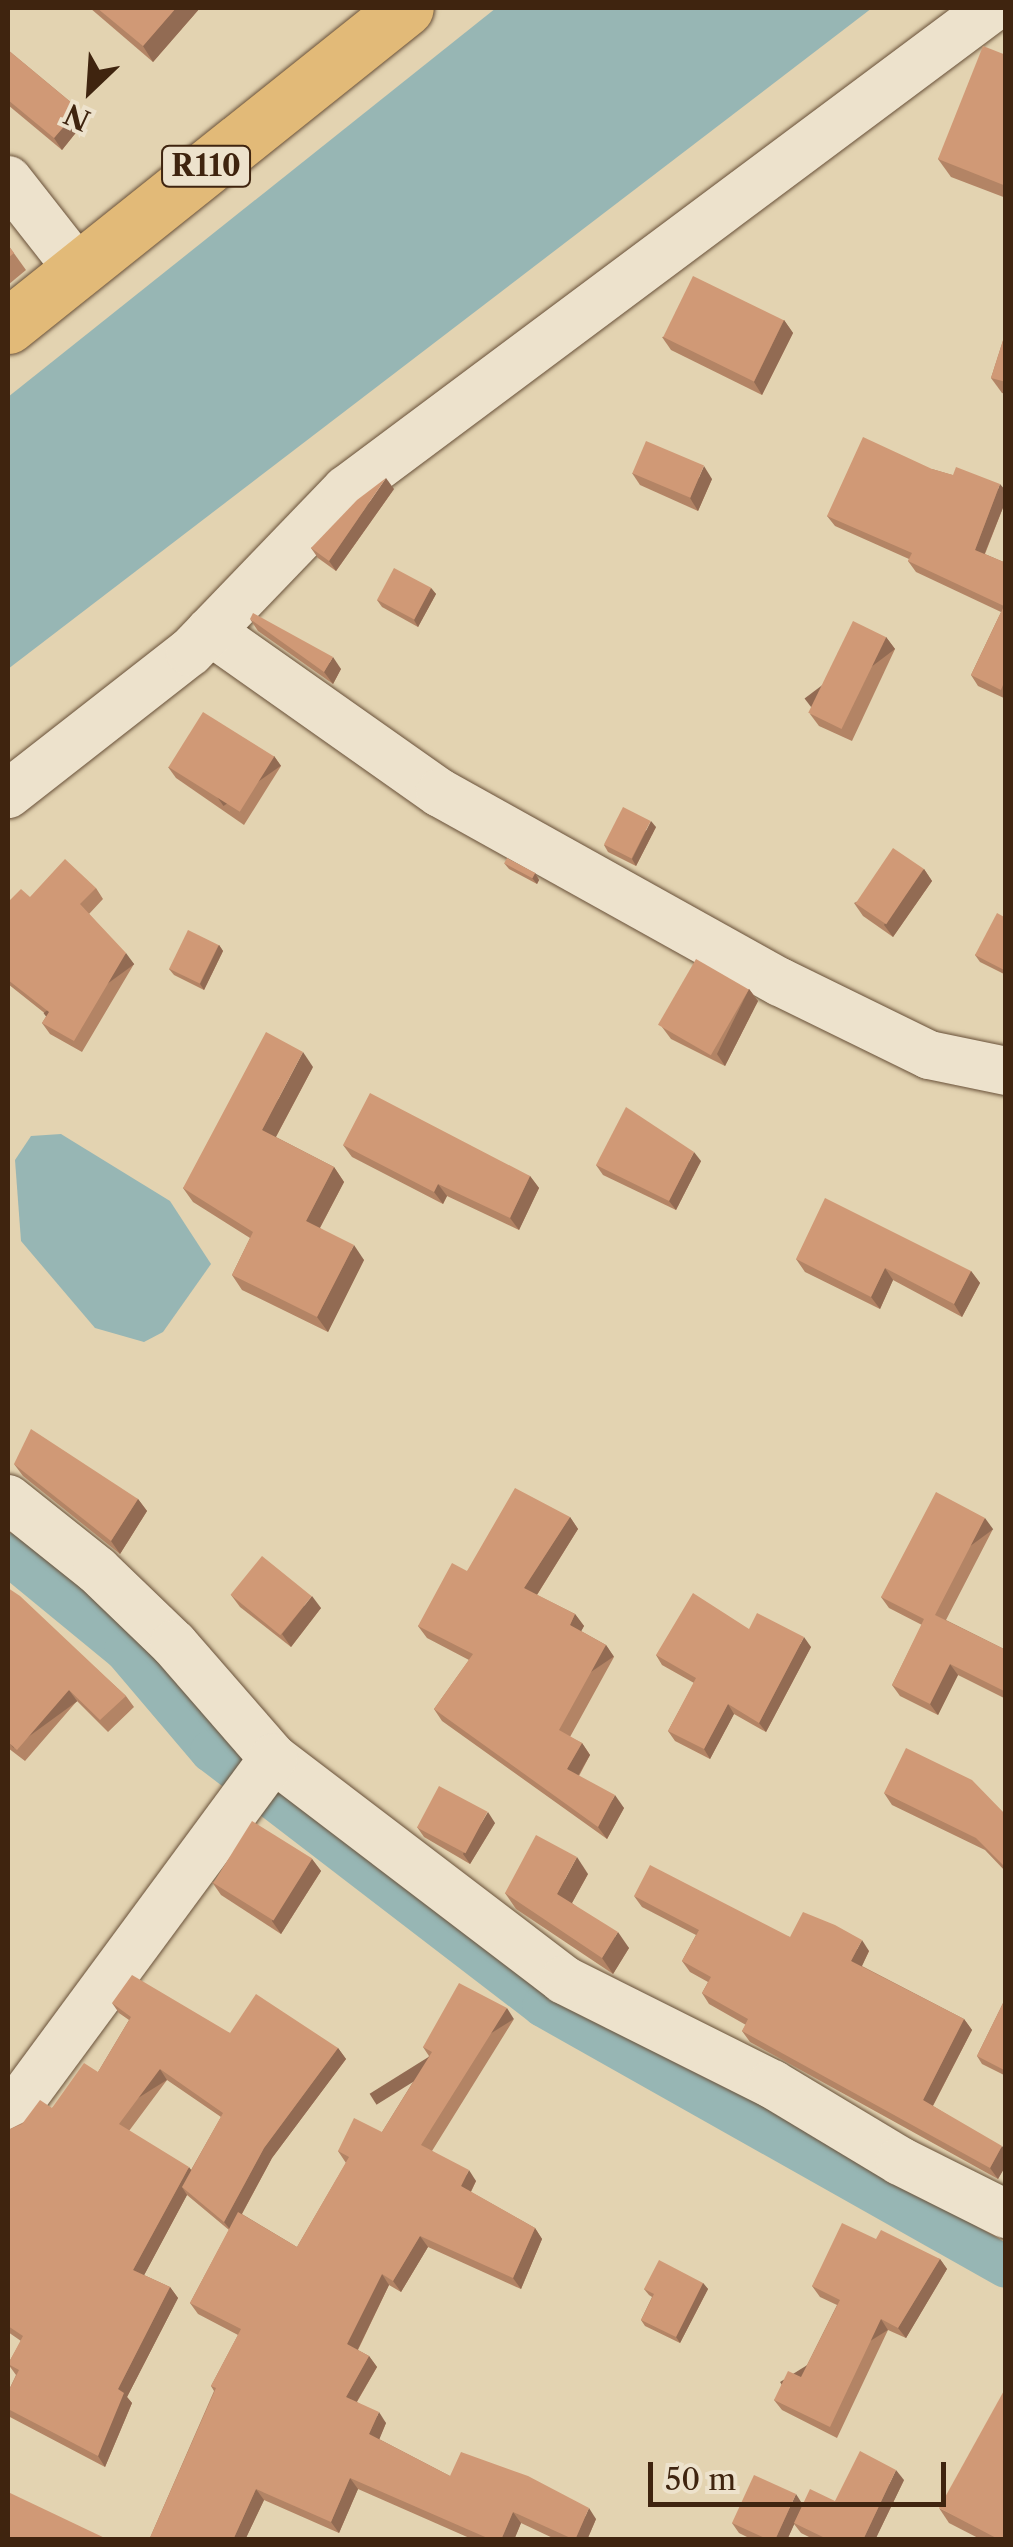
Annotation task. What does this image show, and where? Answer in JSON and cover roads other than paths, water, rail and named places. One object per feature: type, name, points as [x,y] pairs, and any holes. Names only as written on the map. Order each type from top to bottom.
[{"type":"main road","name":"R110","points":[[8,326],[406,8]]},
{"type":"street","points":[[8,794],[210,631],[346,490],[992,8]]},
{"type":"street","points":[[8,180],[78,268]]},
{"type":"street","points":[[210,631],[440,793],[780,982],[929,1055],[1006,1071]]},
{"type":"street","points":[[8,1500],[97,1570],[174,1644],[273,1758],[564,1980],[772,2084],[900,2161],[1006,2214]]},
{"type":"street","points":[[8,2118],[273,1758]]},
{"type":"water","points":[[496,8],[872,8],[8,669],[8,397]]},
{"type":"water","points":[[61,1134],[170,1201],[211,1264],[163,1332],[144,1342],[95,1328],[21,1241],[15,1160],[31,1136]]},
{"type":"waterway","points":[[8,1554],[125,1650],[211,1751],[543,2006],[1006,2267]]}]
